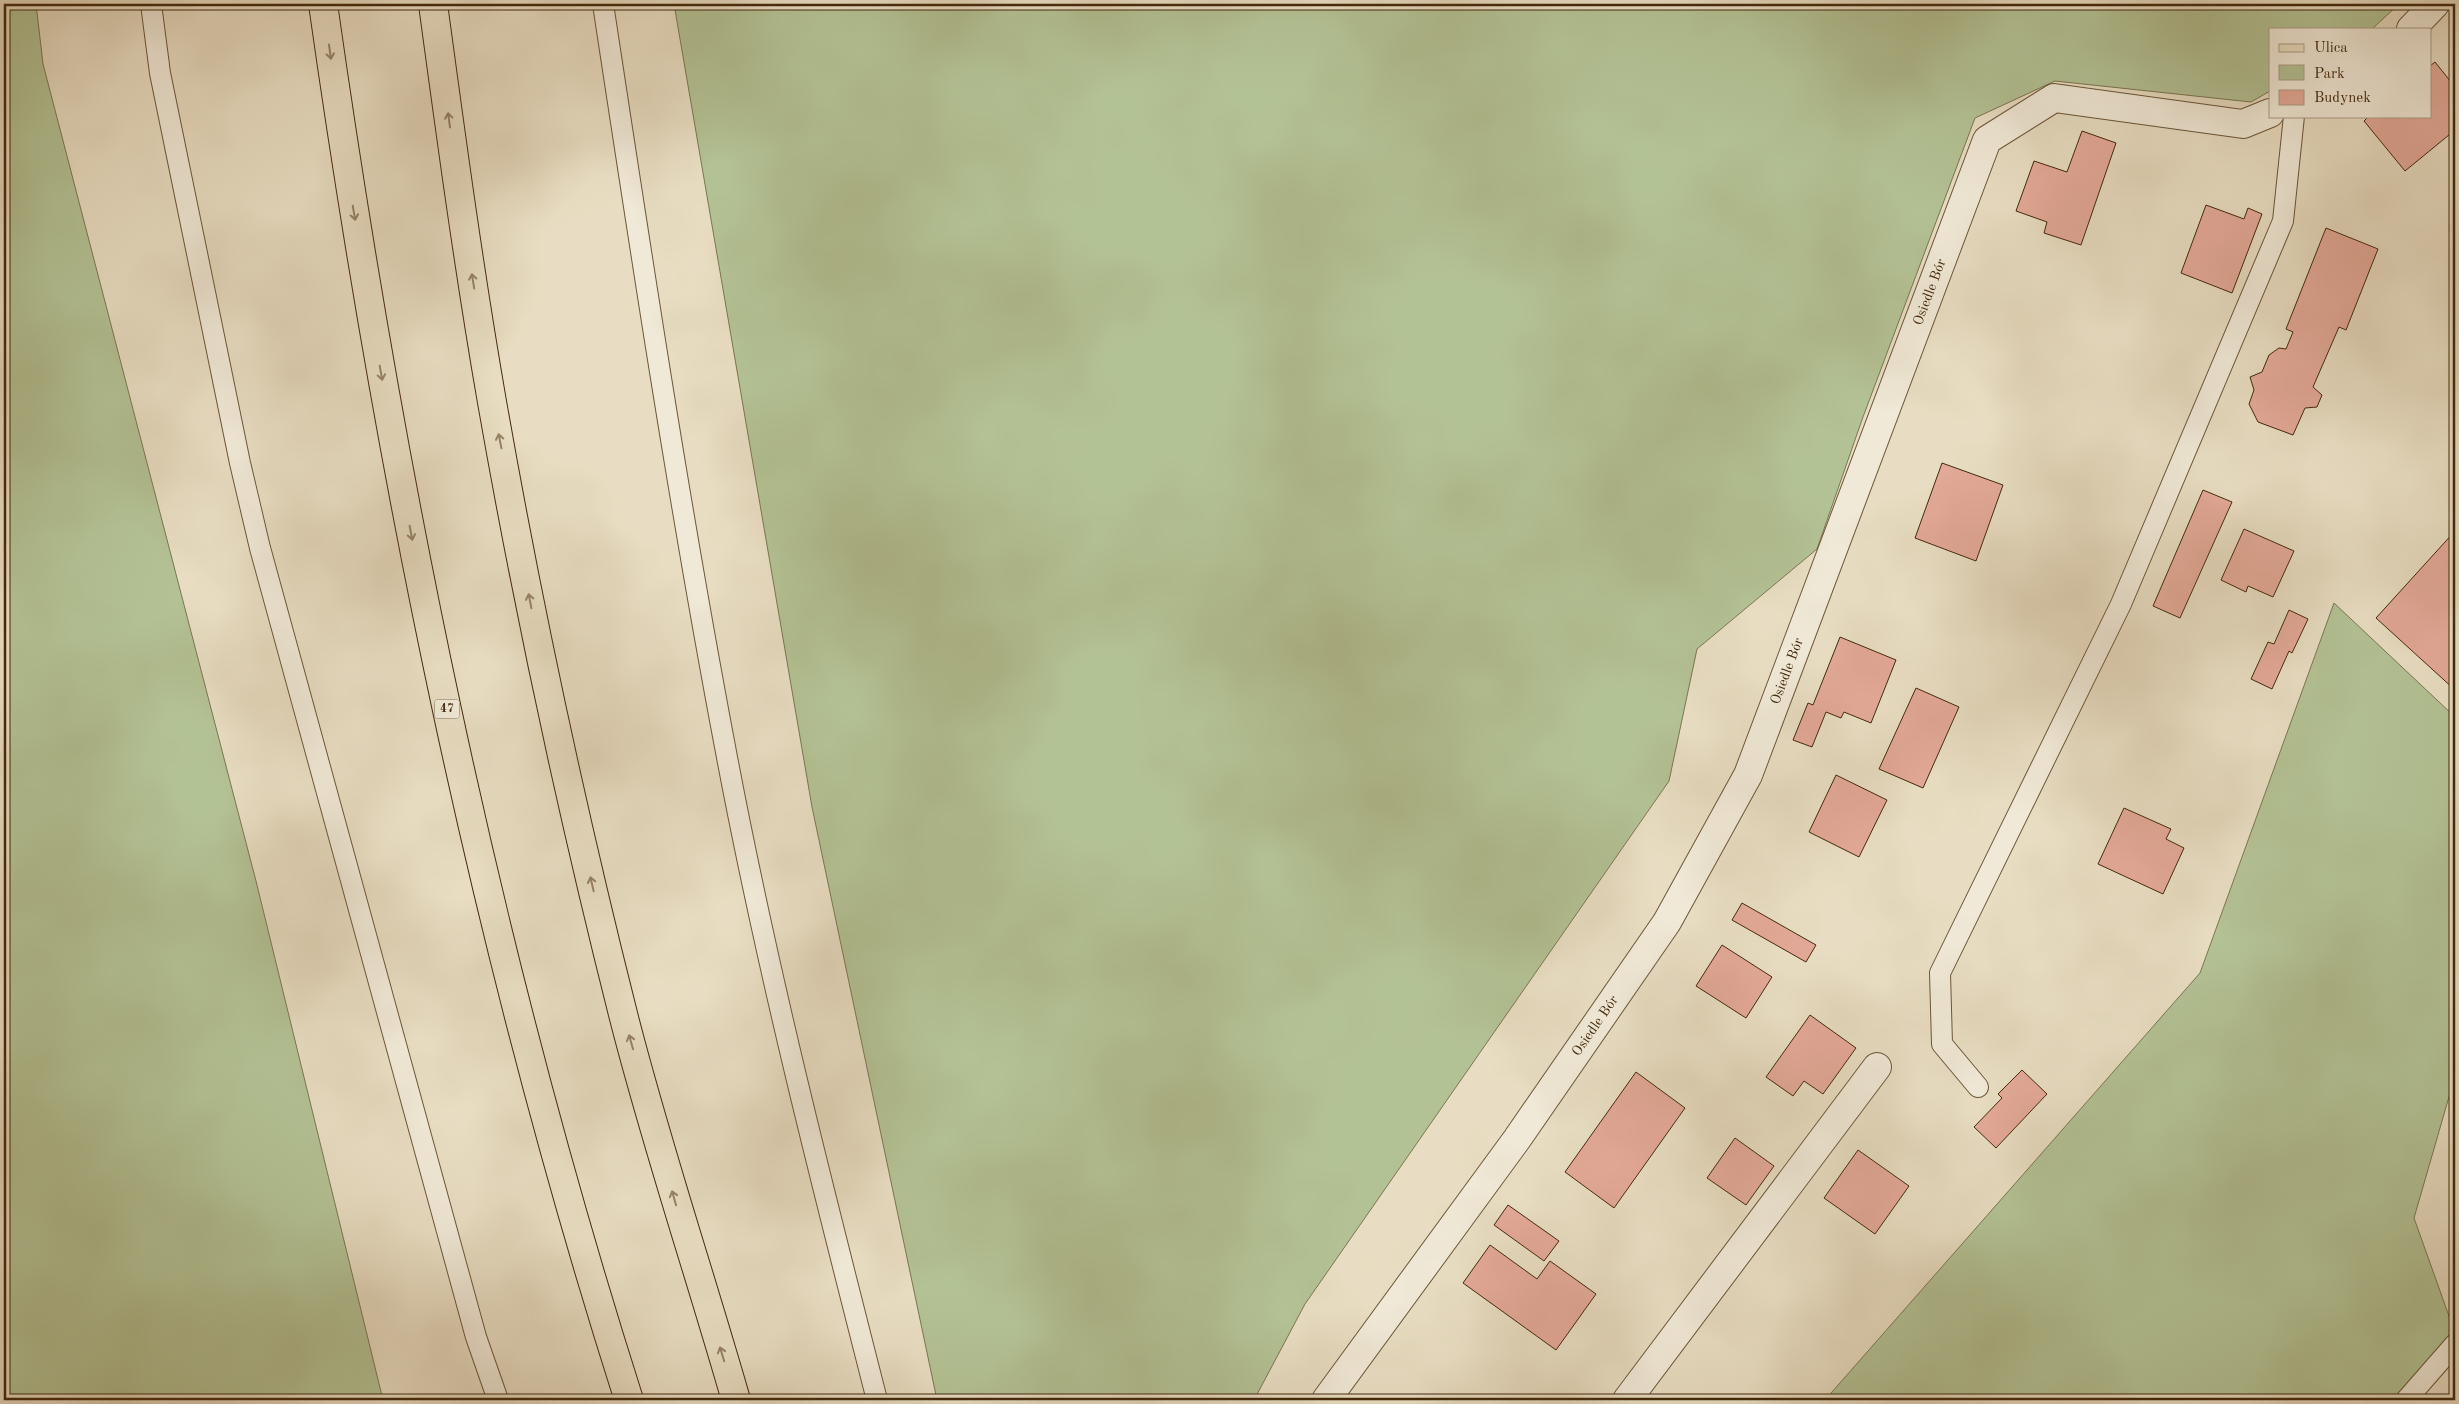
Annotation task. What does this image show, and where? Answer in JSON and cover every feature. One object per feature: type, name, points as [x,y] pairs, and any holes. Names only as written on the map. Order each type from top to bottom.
[{"type":"main road","name":"47","points":[[323,4],[349,186],[382,382],[460,775],[558,1163],[629,1400]]},
{"type":"main road","points":[[433,4],[457,179],[492,401],[543,667],[623,1016],[676,1206],[736,1400]]},
{"type":"street","points":[[2412,28],[2435,4]]},
{"type":"street","name":"Osiedle Bór","points":[[1326,1400],[1517,1139],[1667,922],[1748,775],[1988,140],[2054,98],[2243,124],[2269,113]]},
{"type":"street","points":[[1627,1400],[1877,1067]]},
{"type":"lane","points":[[151,4],[160,73],[240,463],[260,548],[476,1337],[498,1400]]},
{"type":"lane","points":[[602,4],[648,304],[726,752],[762,926],[809,1135],[877,1400]]},
{"type":"lane","points":[[1978,1087],[1942,1044],[1940,973],[2121,604],[2283,221],[2294,118]]},
{"type":"lane","points":[[2406,1400],[2455,1344]]},
{"type":"green space","points":[[4,4],[36,4],[43,64],[256,881],[383,1400],[4,1400]]},
{"type":"green space","points":[[674,4],[2399,4],[2373,28],[2269,28],[2269,92],[2251,102],[2055,81],[1975,118],[1863,417],[1817,549],[1697,649],[1669,781],[1305,1304],[1254,1400],[937,1400],[812,807]]},
{"type":"green space","points":[[2334,603],[2455,717],[2455,1076],[2414,1218],[2455,1333],[2398,1400],[1825,1400],[2200,973]]},
{"type":"building","points":[[2435,62],[2455,87],[2455,130],[2405,171],[2364,121],[2367,118],[2432,118],[2432,64]]},
{"type":"building","points":[[2082,131],[2116,143],[2081,245],[2044,233],[2047,222],[2016,211],[2034,161],[2067,172]]},
{"type":"building","points":[[2206,205],[2244,219],[2248,208],[2262,214],[2232,293],[2181,273]]},
{"type":"building","points":[[2326,228],[2378,249],[2346,330],[2339,327],[2313,387],[2322,395],[2317,407],[2305,408],[2293,435],[2258,422],[2249,404],[2254,390],[2250,377],[2262,372],[2269,355],[2279,348],[2286,349],[2293,332],[2286,329]]},
{"type":"building","points":[[1942,463],[2003,485],[1976,561],[1915,538]]},
{"type":"building","points":[[2203,490],[2232,502],[2180,618],[2153,606]]},
{"type":"building","points":[[2244,529],[2294,551],[2273,597],[2248,586],[2246,592],[2221,580]]},
{"type":"building","points":[[2455,531],[2455,690],[2376,618]]},
{"type":"building","points":[[2289,610],[2308,619],[2292,653],[2289,651],[2272,689],[2251,679],[2268,642],[2274,644]]},
{"type":"building","points":[[1840,637],[1896,660],[1871,723],[1844,712],[1841,718],[1826,712],[1812,747],[1793,740],[1808,703],[1813,705]]},
{"type":"building","points":[[1916,688],[1959,707],[1923,788],[1879,769]]},
{"type":"building","points":[[1836,775],[1887,800],[1859,857],[1809,832]]},
{"type":"building","points":[[2124,808],[2171,829],[2166,839],[2184,848],[2163,894],[2098,864]]},
{"type":"building","points":[[1742,903],[1816,945],[1806,962],[1732,920]]},
{"type":"building","points":[[1722,945],[1772,977],[1746,1018],[1696,986]]},
{"type":"building","points":[[1810,1015],[1856,1048],[1823,1094],[1804,1081],[1793,1096],[1766,1077]]},
{"type":"building","points":[[2022,1070],[2047,1094],[1996,1148],[1974,1127],[2002,1098],[1998,1094]]},
{"type":"building","points":[[1636,1072],[1685,1108],[1614,1208],[1565,1172]]},
{"type":"building","points":[[1735,1138],[1774,1166],[1746,1205],[1707,1178]]},
{"type":"building","points":[[1858,1150],[1909,1186],[1875,1234],[1824,1198]]},
{"type":"building","points":[[1508,1205],[1559,1241],[1544,1261],[1494,1225]]},
{"type":"building","points":[[1490,1245],[1537,1279],[1550,1261],[1596,1294],[1556,1350],[1463,1283]]}]
